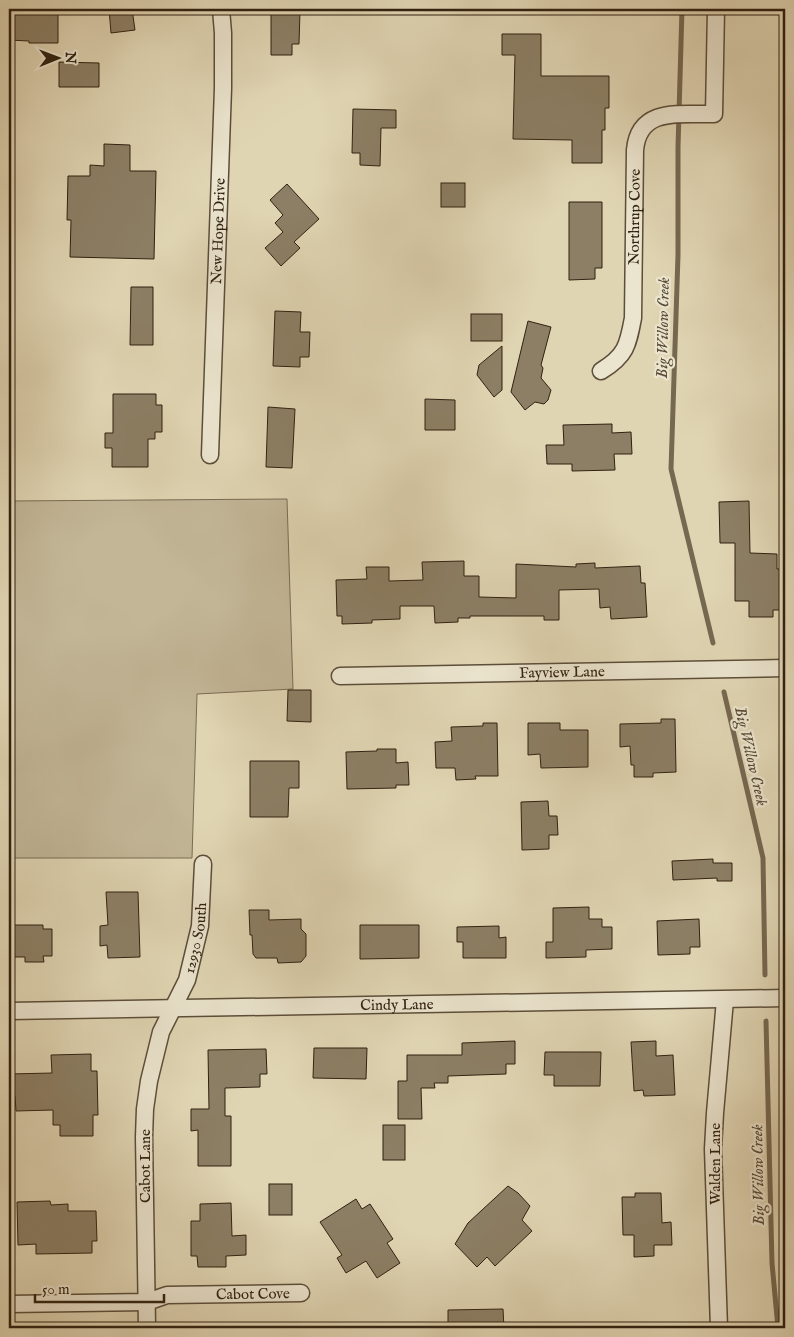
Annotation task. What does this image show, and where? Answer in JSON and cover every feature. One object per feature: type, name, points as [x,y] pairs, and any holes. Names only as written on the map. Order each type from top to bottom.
[{"type":"street","name":"New Hope Drive","points":[[210,455],[223,82],[221,9]]},
{"type":"street","name":"Northrup Cove","points":[[601,371],[615,363],[625,350],[633,318],[636,141],[644,125],[650,120],[664,115],[707,114],[716,9]]},
{"type":"street","name":"Fayview Lane","points":[[340,676],[785,668]]},
{"type":"street","name":"12930 South","points":[[172,1008],[187,980],[200,926],[203,864]]},
{"type":"street","name":"Cindy Lane","points":[[9,1011],[785,998]]},
{"type":"street","name":"Walden Lane","points":[[719,1328],[714,1149],[715,1113],[726,1000]]},
{"type":"street","name":"Cabot Lane","points":[[147,1328],[145,1109],[149,1081],[159,1040],[172,1008]]},
{"type":"street","name":"Cabot Cove","points":[[9,1304],[147,1302],[167,1295],[300,1293]]},
{"type":"shaded area","points":[[287,499],[293,689],[197,694],[192,858],[9,858],[9,501]]},
{"type":"building","points":[[30,9],[51,9],[51,13],[58,13],[58,43],[29,43],[29,41],[9,40],[9,13],[29,14]]},
{"type":"building","points":[[109,9],[132,9],[135,30],[111,33]]},
{"type":"building","points":[[271,9],[295,9],[295,11],[300,11],[299,44],[292,44],[292,55],[271,55]]},
{"type":"building","points":[[502,34],[541,34],[541,76],[609,76],[609,108],[605,108],[605,130],[602,130],[602,163],[572,163],[572,140],[513,139],[515,55],[502,55]]},
{"type":"building","points":[[59,62],[99,63],[99,87],[59,87]]},
{"type":"building","points":[[353,109],[396,110],[396,128],[381,128],[380,166],[360,165],[360,153],[352,153]]},
{"type":"building","points":[[104,144],[130,145],[130,171],[156,171],[154,259],[70,257],[71,220],[67,220],[68,176],[90,176],[90,165],[104,166]]},
{"type":"building","points":[[441,183],[465,183],[465,207],[441,207]]},
{"type":"building","points":[[287,184],[319,219],[294,242],[300,248],[281,266],[265,248],[283,232],[275,223],[283,215],[270,200]]},
{"type":"building","points":[[569,202],[602,202],[602,268],[595,268],[595,279],[569,280]]},
{"type":"building","points":[[131,287],[153,287],[153,345],[130,345]]},
{"type":"building","points":[[275,311],[301,312],[300,332],[310,332],[309,357],[300,357],[300,367],[273,366]]},
{"type":"building","points":[[471,314],[502,314],[502,341],[471,341]]},
{"type":"building","points":[[528,321],[551,327],[541,365],[543,368],[541,378],[551,390],[548,400],[544,404],[535,402],[525,410],[511,392]]},
{"type":"building","points":[[502,346],[502,390],[494,397],[477,375],[479,365]]},
{"type":"building","points":[[113,394],[156,394],[156,405],[162,405],[162,432],[155,432],[155,439],[148,439],[148,467],[112,467],[112,448],[105,448],[105,433],[113,433]]},
{"type":"building","points":[[425,399],[455,400],[455,430],[425,430]]},
{"type":"building","points":[[268,407],[295,409],[292,468],[266,467]]},
{"type":"building","points":[[612,424],[612,433],[631,432],[632,454],[614,454],[615,470],[572,471],[572,464],[547,464],[546,445],[564,445],[563,425]]},
{"type":"building","points":[[749,501],[750,553],[777,554],[777,569],[785,569],[785,610],[773,610],[773,617],[749,617],[749,601],[735,601],[735,543],[720,543],[719,502]]},
{"type":"building","points":[[464,561],[464,576],[479,576],[479,597],[516,598],[516,564],[576,567],[576,564],[595,563],[595,568],[640,566],[641,583],[645,583],[647,617],[611,619],[610,607],[600,608],[599,589],[559,590],[559,620],[544,620],[544,616],[470,616],[470,618],[458,618],[458,622],[435,623],[434,606],[400,606],[400,619],[372,620],[372,623],[342,624],[342,616],[337,616],[336,580],[367,579],[366,567],[389,567],[389,581],[423,580],[422,562]]},
{"type":"building","points":[[288,690],[311,690],[311,722],[287,721]]},
{"type":"building","points":[[661,719],[675,719],[676,772],[653,773],[653,777],[634,777],[634,765],[631,765],[630,746],[620,747],[620,724],[661,723]]},
{"type":"building","points":[[483,723],[497,723],[498,776],[475,776],[476,779],[456,780],[455,768],[436,768],[435,742],[452,741],[451,727],[483,726]]},
{"type":"building","points":[[528,723],[560,723],[560,730],[588,730],[588,767],[541,768],[540,754],[528,755]]},
{"type":"building","points":[[377,749],[396,749],[396,763],[408,762],[409,785],[396,785],[396,788],[347,789],[346,752],[377,751]]},
{"type":"building","points":[[250,761],[299,761],[299,788],[289,788],[288,817],[250,817]]},
{"type":"building","points":[[548,801],[549,816],[557,816],[558,835],[549,835],[549,849],[522,850],[521,802]]},
{"type":"building","points":[[713,859],[713,863],[732,863],[732,881],[717,881],[717,878],[673,880],[672,861]]},
{"type":"building","points":[[106,892],[138,892],[140,957],[108,958],[107,945],[100,946],[100,926],[108,925]]},
{"type":"building","points":[[589,907],[589,919],[602,919],[602,927],[612,927],[612,949],[586,950],[586,957],[546,958],[546,942],[553,942],[553,908]]},
{"type":"building","points":[[249,910],[269,910],[269,920],[301,919],[301,929],[306,934],[306,956],[301,962],[278,963],[277,958],[256,958],[253,954],[252,935],[250,935]]},
{"type":"building","points":[[699,919],[700,947],[690,947],[690,954],[658,955],[657,921]]},
{"type":"building","points":[[9,925],[43,925],[43,929],[52,929],[52,956],[43,956],[44,962],[25,962],[25,957],[9,957]]},
{"type":"building","points":[[360,925],[419,925],[419,958],[360,959]]},
{"type":"building","points":[[499,926],[499,938],[506,937],[506,958],[463,958],[463,942],[457,942],[457,927]]},
{"type":"building","points":[[515,1041],[515,1064],[506,1064],[506,1074],[448,1076],[448,1083],[434,1083],[435,1088],[421,1088],[422,1119],[398,1119],[398,1081],[407,1081],[407,1055],[462,1055],[462,1043]]},
{"type":"building","points":[[656,1041],[656,1056],[673,1055],[675,1095],[644,1096],[643,1090],[634,1091],[631,1042]]},
{"type":"building","points":[[314,1048],[367,1048],[366,1079],[313,1078]]},
{"type":"building","points":[[266,1049],[267,1074],[260,1074],[260,1087],[225,1088],[225,1116],[231,1116],[231,1166],[198,1166],[198,1130],[191,1131],[191,1109],[209,1109],[208,1050]]},
{"type":"building","points":[[545,1052],[601,1052],[600,1086],[554,1086],[554,1075],[544,1075]]},
{"type":"building","points":[[91,1054],[91,1071],[97,1071],[98,1115],[93,1115],[93,1136],[60,1136],[60,1125],[53,1125],[53,1110],[16,1111],[15,1096],[9,1096],[9,1074],[52,1073],[51,1055]]},
{"type":"building","points":[[383,1125],[405,1125],[405,1160],[383,1160]]},
{"type":"building","points":[[269,1184],[292,1184],[292,1215],[269,1215]]},
{"type":"building","points":[[508,1186],[518,1193],[530,1206],[522,1220],[532,1231],[495,1266],[487,1257],[477,1267],[455,1244],[468,1223]]},
{"type":"building","points":[[635,1193],[661,1193],[662,1223],[671,1222],[672,1245],[654,1245],[654,1256],[634,1257],[634,1235],[623,1235],[622,1197],[635,1197]]},
{"type":"building","points":[[356,1199],[362,1209],[370,1204],[393,1239],[387,1243],[400,1263],[377,1278],[366,1261],[346,1273],[337,1258],[342,1255],[320,1222]]},
{"type":"building","points":[[50,1201],[51,1205],[68,1204],[68,1211],[96,1211],[97,1241],[92,1241],[92,1253],[36,1254],[36,1244],[18,1245],[17,1202]]},
{"type":"building","points":[[231,1203],[232,1236],[246,1235],[246,1255],[226,1256],[226,1267],[198,1267],[197,1256],[191,1256],[191,1221],[200,1221],[200,1204]]},
{"type":"building","points":[[503,1309],[504,1328],[448,1328],[448,1310]]},
{"type":"waterway","name":"Big Willow Creek","points":[[682,9],[678,147],[678,255],[671,469],[713,643]]},
{"type":"waterway","name":"Big Willow Creek","points":[[724,692],[763,858],[765,975]]},
{"type":"waterway","name":"Big Willow Creek","points":[[766,1021],[772,1263],[778,1328]]}]
